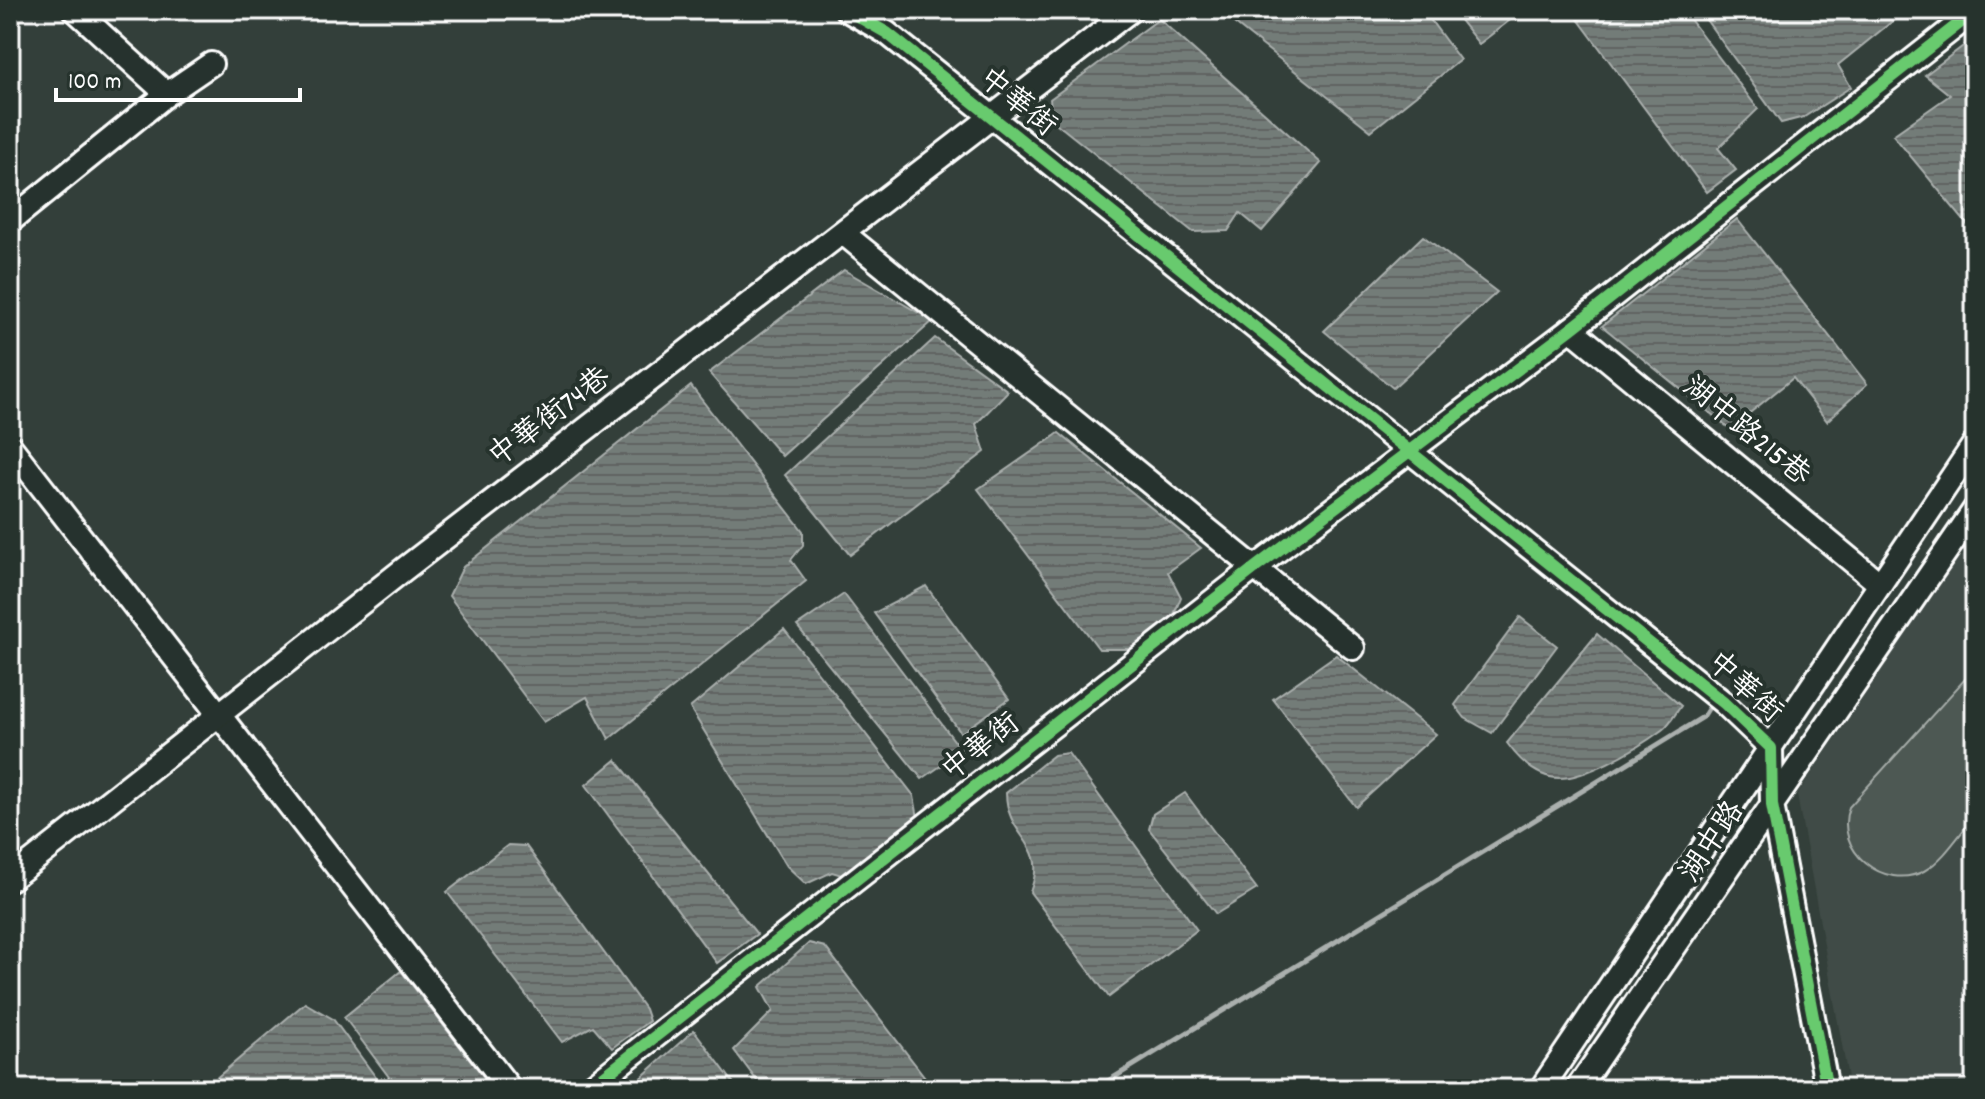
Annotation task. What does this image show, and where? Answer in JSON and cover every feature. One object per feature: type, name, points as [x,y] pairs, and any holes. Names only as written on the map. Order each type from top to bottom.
[{"type":"street","points":[[75,10],[167,94]]},
{"type":"street","name":"中華街","points":[[847,10],[887,33],[1724,703],[1771,748],[1772,805],[1827,1089]]},
{"type":"street","name":"中華街74巷","points":[[10,879],[843,233],[989,116],[1131,10]]},
{"type":"street","name":"中華街","points":[[588,1089],[1256,567],[1411,453],[1571,329],[1975,11]]},
{"type":"street","points":[[10,221],[167,94],[211,64]]},
{"type":"street","points":[[843,233],[1109,453],[1256,567],[1353,648]]},
{"type":"street","name":"湖中路215巷","points":[[1571,329],[1880,584]]},
{"type":"street","name":"湖中路","points":[[1541,1089],[1975,443]]},
{"type":"street","points":[[10,446],[510,1089]]},
{"type":"street","name":"湖中路","points":[[1577,1089],[1975,509]]},
{"type":"shaded area","points":[[1242,10],[1423,10],[1460,60],[1371,131],[1234,23]]},
{"type":"shaded area","points":[[1452,10],[1523,10],[1479,44]]},
{"type":"shaded area","points":[[1683,10],[1758,109],[1718,148],[1736,170],[1707,192],[1572,11]]},
{"type":"shaded area","points":[[1699,10],[1905,11],[1838,65],[1851,87],[1804,117],[1781,123]]},
{"type":"shaded area","points":[[1159,19],[1321,163],[1262,231],[1240,213],[1228,231],[1193,232],[1052,120],[1050,99]]},
{"type":"shaded area","points":[[1975,37],[1975,234],[1893,135],[1950,95],[1925,75]]},
{"type":"shaded area","points":[[1737,219],[1867,384],[1827,421],[1793,378],[1730,429],[1602,326]]},
{"type":"shaded area","points":[[1423,236],[1497,292],[1393,388],[1324,331]]},
{"type":"shaded area","points":[[844,270],[933,321],[782,456],[709,373]]},
{"type":"shaded area","points":[[935,338],[1008,391],[976,424],[985,452],[850,555],[785,475]]},
{"type":"shaded area","points":[[691,386],[803,531],[803,545],[791,560],[806,581],[609,739],[587,697],[544,722],[449,596],[463,567]]},
{"type":"shaded area","points":[[1059,433],[1201,548],[1168,572],[1181,597],[1173,617],[1132,649],[1099,649],[978,489]]},
{"type":"shaded area","points":[[1974,554],[1975,1089],[1850,1089],[1797,795],[1958,557]]},
{"type":"shaded area","points":[[926,586],[1009,699],[961,733],[874,613]]},
{"type":"shaded area","points":[[844,594],[962,751],[922,779],[797,626]]},
{"type":"shaded area","points":[[1520,617],[1557,646],[1492,733],[1465,718],[1455,705]]},
{"type":"shaded area","points":[[784,629],[914,796],[918,818],[845,876],[832,872],[806,884],[787,866],[690,708]]},
{"type":"shaded area","points":[[1597,634],[1681,706],[1662,730],[1608,763],[1562,778],[1543,775],[1526,764],[1507,743]]},
{"type":"shaded area","points":[[1336,655],[1436,734],[1356,807],[1273,699]]},
{"type":"shaded area","points":[[1975,668],[1975,816],[1945,853],[1924,871],[1909,876],[1893,876],[1878,871],[1855,852],[1848,838],[1846,823],[1849,807]]},
{"type":"shaded area","points":[[1068,753],[1197,930],[1109,997],[1030,892],[1035,862],[1008,809],[1006,793],[1054,755]]},
{"type":"shaded area","points":[[616,760],[757,934],[717,963],[586,785]]},
{"type":"shaded area","points":[[1185,793],[1257,889],[1216,914],[1149,829],[1153,814]]},
{"type":"shaded area","points":[[508,845],[526,846],[645,1009],[649,1021],[612,1048],[593,1026],[562,1042],[447,892]]},
{"type":"shaded area","points":[[809,943],[825,947],[934,1089],[763,1089],[734,1050],[773,1011],[760,987]]},
{"type":"shaded area","points":[[401,971],[493,1089],[398,1089],[344,1017]]},
{"type":"shaded area","points":[[305,1003],[333,1019],[380,1083],[372,1089],[220,1089],[214,1080]]},
{"type":"shaded area","points":[[694,1030],[738,1089],[640,1089],[635,1083]]},
{"type":"waterway","points":[[1095,1089],[1703,717],[1713,701]]},
{"type":"cycle path","points":[[847,10],[887,33],[1724,703],[1771,748],[1772,805],[1827,1089]]},
{"type":"cycle path","points":[[588,1089],[1256,567],[1571,329],[1975,11]]}]
